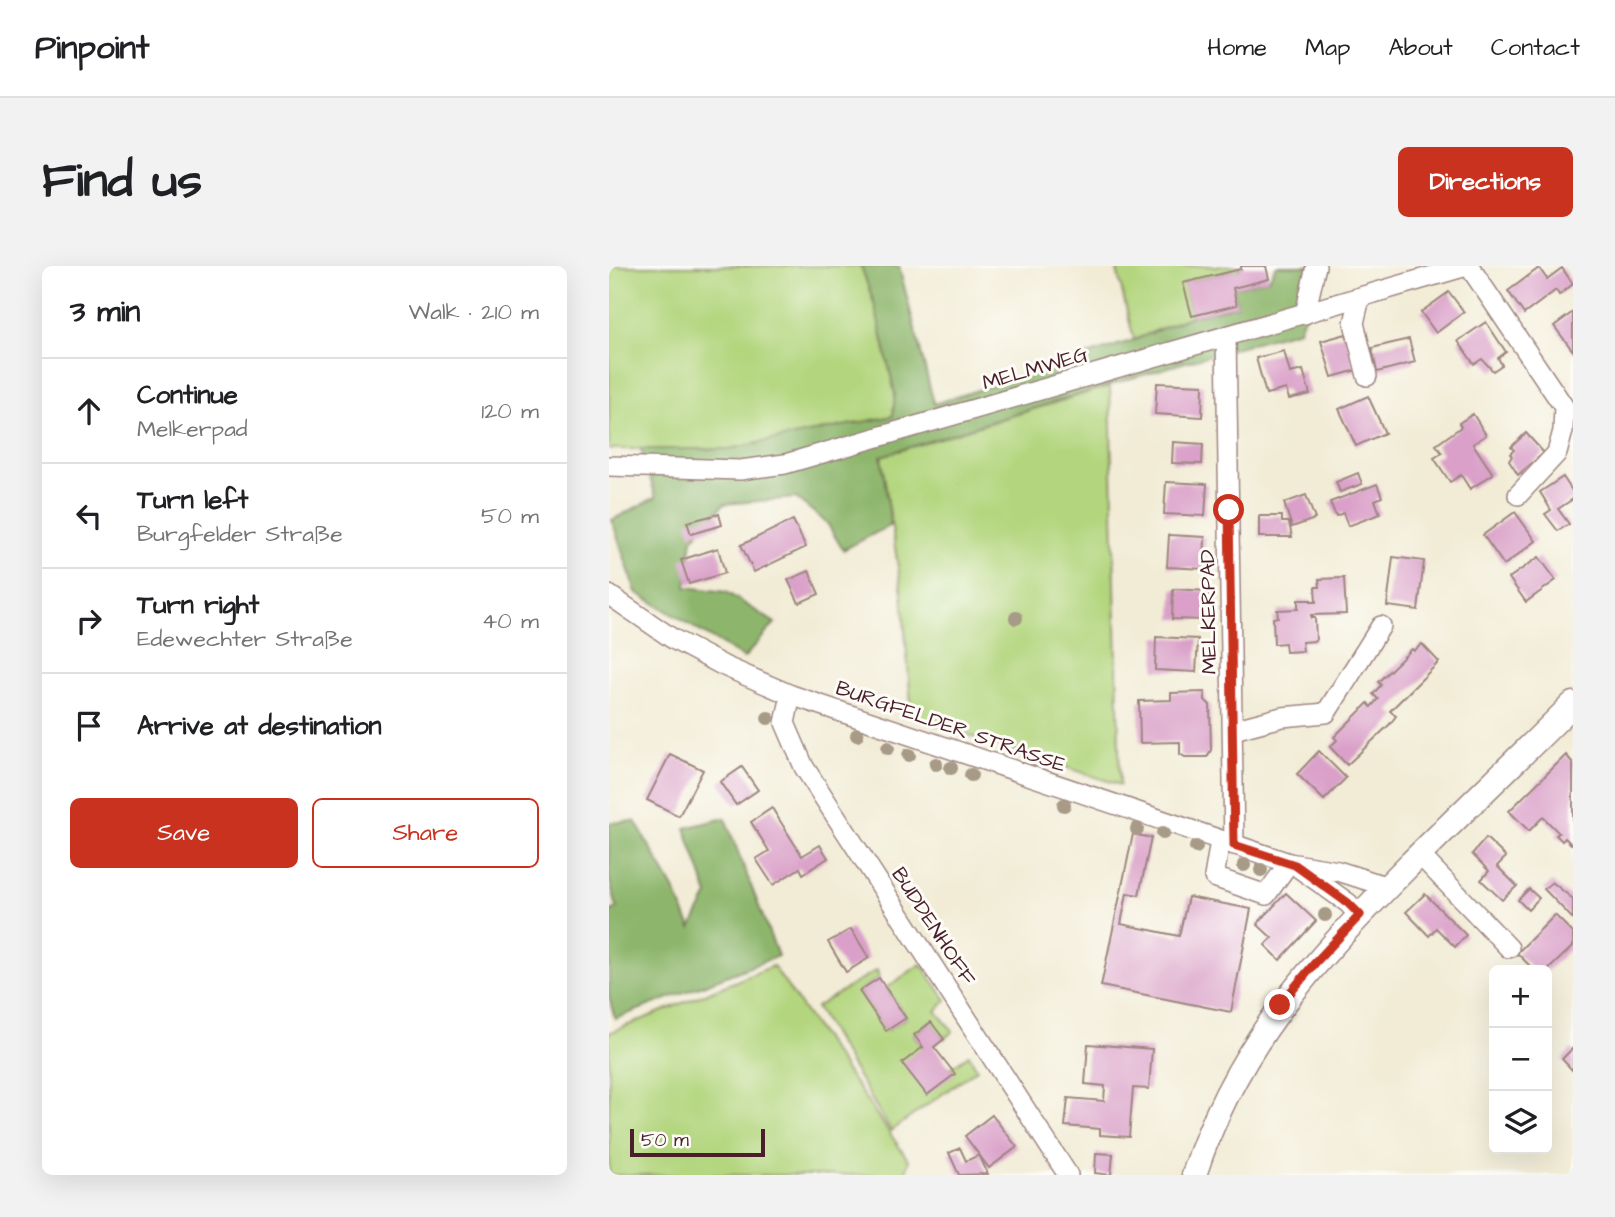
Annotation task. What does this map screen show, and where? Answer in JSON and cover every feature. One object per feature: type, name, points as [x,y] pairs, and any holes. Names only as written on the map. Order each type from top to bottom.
[{"type":"main road","points":[[1194,1175],[1203,1144],[1224,1098],[1280,1005],[1360,915],[1573,704]]},
{"type":"street","points":[[1305,314],[1316,266]]},
{"type":"street","points":[[1468,266],[1564,407],[1568,430],[1557,453],[1518,495]]},
{"type":"street","name":"MELMWEG","points":[[609,466],[740,470],[785,464],[1468,266]]},
{"type":"street","points":[[1360,298],[1354,323],[1367,376]]},
{"type":"street","name":"MELKERPAD","points":[[1226,336],[1233,730],[1227,843],[1214,877],[1266,895],[1292,864]]},
{"type":"street","name":"BURGFELDER STRASSE","points":[[609,595],[673,639],[724,666],[791,695],[1292,864],[1338,871],[1388,887]]},
{"type":"street","points":[[1233,730],[1282,717],[1326,713],[1381,626]]},
{"type":"street","name":"BUDDENHOFF","points":[[791,695],[785,723],[804,767],[1068,1175]]},
{"type":"street","points":[[1420,855],[1509,948]]},
{"type":"street","name":"BURGFELDER STRASSE","points":[[1292,864],[1348,903],[1360,915]]},
{"type":"green space","points":[[609,266],[861,266],[875,306],[895,394],[893,416],[729,449],[609,449]]},
{"type":"green space","points":[[861,266],[899,266],[934,404],[1134,340],[1192,316],[1237,305],[1233,288],[1269,279],[1276,266],[1316,266],[1299,330],[1141,375],[881,456],[891,525],[843,550],[827,523],[796,498],[724,504],[692,539],[686,587],[726,592],[775,623],[744,658],[636,592],[612,520],[656,497],[641,449],[729,449],[893,416],[895,394],[875,306]]},
{"type":"green space","points":[[1116,266],[1240,266],[1241,269],[1184,283],[1192,316],[1134,340]]},
{"type":"green space","points":[[1110,386],[1120,785],[912,717],[902,593],[881,456]]},
{"type":"green space","points":[[725,818],[778,956],[615,1019],[609,996],[609,912],[617,908],[609,878],[609,823],[635,821],[674,889],[691,928],[708,895],[685,828]]},
{"type":"green space","points":[[921,964],[946,1000],[936,1011],[953,1031],[944,1039],[930,1022],[914,1035],[923,1047],[950,1068],[969,1055],[977,1069],[891,1131],[816,1007],[877,970],[879,978],[859,991],[886,1031],[906,1018],[886,988]]},
{"type":"green space","points":[[773,966],[909,1161],[905,1175],[609,1175],[609,1033]]},
{"type":"building","points":[[1241,266],[1266,266],[1269,279],[1233,288],[1237,305],[1192,316],[1183,283],[1241,269]]},
{"type":"building","points":[[1539,268],[1547,279],[1562,268],[1573,284],[1559,295],[1556,290],[1524,314],[1508,291]]},
{"type":"building","points":[[1449,292],[1464,312],[1436,333],[1421,312]]},
{"type":"building","points":[[1573,312],[1573,351],[1554,326]]},
{"type":"building","points":[[1486,322],[1506,352],[1498,358],[1502,365],[1493,371],[1482,359],[1474,364],[1458,341]]},
{"type":"building","points":[[1346,334],[1357,370],[1332,377],[1321,341]]},
{"type":"building","points":[[1409,339],[1415,362],[1377,372],[1372,348]]},
{"type":"building","points":[[1284,351],[1290,373],[1303,370],[1310,394],[1289,399],[1286,389],[1266,394],[1256,358]]},
{"type":"building","points":[[1157,383],[1203,385],[1202,417],[1155,414]]},
{"type":"building","points":[[1368,396],[1385,433],[1356,446],[1339,409]]},
{"type":"building","points":[[1473,414],[1486,435],[1473,444],[1493,474],[1470,489],[1461,475],[1450,482],[1434,458],[1442,453],[1436,445],[1461,427],[1459,423]]},
{"type":"building","points":[[1526,433],[1544,453],[1518,475],[1509,461],[1514,450],[1511,447]]},
{"type":"building","points":[[1173,442],[1203,444],[1202,464],[1172,463]]},
{"type":"building","points":[[1358,473],[1362,484],[1340,492],[1336,482]]},
{"type":"building","points":[[1563,477],[1573,492],[1573,499],[1558,509],[1569,524],[1558,531],[1545,514],[1551,510],[1540,492]]},
{"type":"building","points":[[1166,482],[1207,484],[1205,516],[1164,514]]},
{"type":"building","points":[[1377,484],[1382,497],[1375,500],[1380,514],[1348,526],[1343,513],[1336,516],[1330,502]]},
{"type":"building","points":[[1306,495],[1315,519],[1292,527],[1284,503]]},
{"type":"building","points":[[1515,512],[1536,541],[1504,565],[1483,535]]},
{"type":"building","points":[[719,514],[722,525],[691,534],[687,522]]},
{"type":"building","points":[[1259,516],[1282,516],[1282,522],[1289,522],[1292,537],[1259,537]]},
{"type":"building","points":[[793,520],[806,547],[754,572],[741,545]]},
{"type":"building","points":[[1169,535],[1205,537],[1204,569],[1167,567]]},
{"type":"building","points":[[718,548],[725,573],[689,584],[681,560]]},
{"type":"building","points":[[1393,557],[1424,561],[1418,610],[1387,606]]},
{"type":"building","points":[[1539,557],[1556,580],[1526,602],[1509,578]]},
{"type":"building","points":[[809,571],[819,594],[799,603],[788,580]]},
{"type":"building","points":[[1344,578],[1346,614],[1311,615],[1311,618],[1315,618],[1316,641],[1302,642],[1303,651],[1286,652],[1285,643],[1274,644],[1273,618],[1278,617],[1277,610],[1298,609],[1298,600],[1316,602],[1315,587],[1320,587],[1319,579]]},
{"type":"building","points":[[1173,589],[1208,591],[1206,620],[1172,619]]},
{"type":"building","points":[[1156,637],[1198,639],[1196,672],[1155,670]]},
{"type":"building","points":[[1422,644],[1439,662],[1390,711],[1396,716],[1389,725],[1347,765],[1330,747],[1337,740],[1334,737],[1368,703],[1371,707],[1378,699],[1373,694],[1381,685],[1378,682],[1412,649],[1414,651]]},
{"type":"building","points":[[1205,692],[1205,700],[1210,705],[1211,750],[1207,757],[1185,757],[1180,754],[1180,742],[1140,743],[1139,701],[1171,700],[1171,693]]},
{"type":"building","points":[[1319,751],[1346,778],[1324,800],[1297,774]]},
{"type":"building","points":[[670,754],[703,770],[679,816],[647,800]]},
{"type":"building","points":[[1566,755],[1573,763],[1571,844],[1565,838],[1562,841],[1556,835],[1559,833],[1543,817],[1529,831],[1509,811]]},
{"type":"building","points":[[742,767],[758,790],[736,805],[720,782]]},
{"type":"building","points":[[772,808],[802,856],[820,845],[828,858],[803,874],[800,868],[773,885],[756,859],[769,851],[751,822]]},
{"type":"building","points":[[1133,834],[1151,838],[1139,895],[1127,893],[1121,924],[1179,936],[1188,897],[1251,909],[1231,1012],[1101,986]]},
{"type":"building","points":[[1486,838],[1506,857],[1497,866],[1517,886],[1502,900],[1481,880],[1489,871],[1472,854]]},
{"type":"building","points":[[1552,882],[1573,899],[1573,919],[1544,889]]},
{"type":"building","points":[[1529,889],[1539,898],[1528,910],[1518,900]]},
{"type":"building","points":[[1286,893],[1316,921],[1280,960],[1265,945],[1272,938],[1257,924]]},
{"type":"building","points":[[1425,894],[1466,935],[1455,947],[1436,928],[1429,936],[1406,912]]},
{"type":"building","points":[[1555,915],[1573,933],[1573,946],[1552,966],[1529,965],[1517,953]]},
{"type":"building","points":[[851,929],[869,958],[846,972],[828,942]]},
{"type":"building","points":[[879,978],[906,1018],[886,1031],[859,991]]},
{"type":"building","points":[[931,1022],[944,1039],[934,1047],[955,1074],[927,1095],[902,1063],[923,1047],[914,1035]]},
{"type":"building","points":[[1088,1044],[1152,1049],[1149,1089],[1133,1088],[1129,1137],[1100,1135],[1100,1129],[1065,1126],[1068,1098],[1104,1101],[1105,1086],[1085,1084]]},
{"type":"building","points":[[1573,1048],[1573,1071],[1562,1059]]},
{"type":"building","points":[[992,1115],[1017,1147],[989,1168],[965,1136]]},
{"type":"building","points":[[960,1148],[966,1161],[979,1155],[988,1174],[959,1175],[949,1153]]},
{"type":"building","points":[[1096,1153],[1113,1154],[1111,1175],[1095,1173]]},
{"type":"route","points":[[1229,510],[1234,845],[1295,865],[1348,903],[1360,915],[1280,1005]]}]
